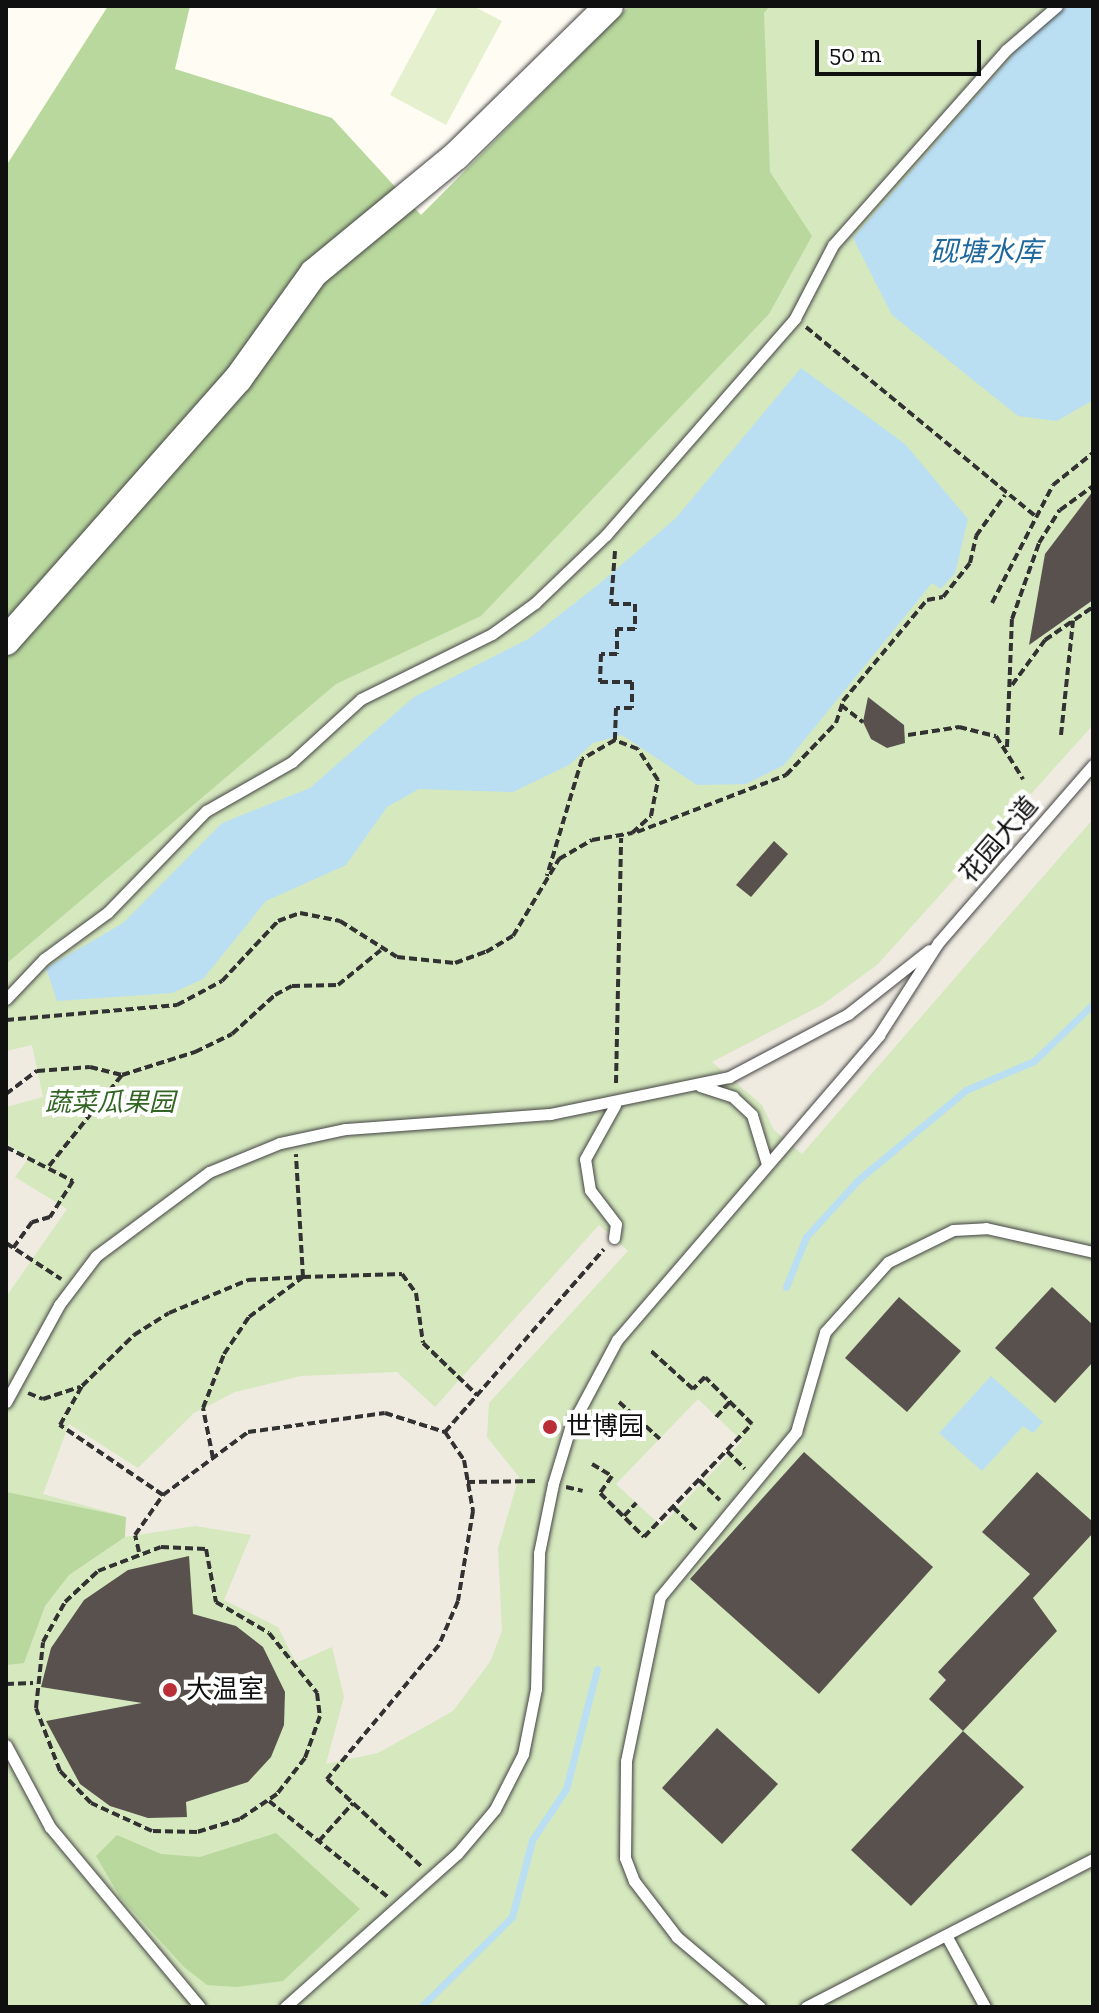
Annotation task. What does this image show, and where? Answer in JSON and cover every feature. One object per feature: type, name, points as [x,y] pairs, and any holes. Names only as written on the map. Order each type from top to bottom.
[{"type":"street","points":[[6,641],[238,379],[314,273],[456,156],[609,6]]},
{"type":"lane","points":[[6,999],[44,959],[108,912],[206,811],[292,762],[361,699],[492,634],[535,603],[606,535],[795,318],[833,245],[1006,50],[1057,6]]},
{"type":"lane","name":"花园大道","points":[[938,943],[1093,765]]},
{"type":"lane","points":[[6,1402],[11,1387],[71,1285],[146,1213],[209,1172],[296,1140],[615,1105],[729,1077],[848,1014],[938,943]]},
{"type":"lane","points":[[285,2007],[433,1877],[495,1809],[523,1754],[536,1689],[539,1553],[553,1484],[570,1428],[617,1340],[879,1035],[938,943]]},
{"type":"lane","points":[[696,1085],[721,1091],[752,1115],[767,1164]]},
{"type":"lane","points":[[614,1238],[616,1224],[590,1190],[585,1159],[615,1105]]},
{"type":"lane","points":[[760,2007],[677,1937],[634,1881],[625,1858],[626,1761],[660,1597],[733,1513],[796,1432],[825,1332],[888,1262],[953,1230],[986,1228],[1093,1252]]},
{"type":"lane","points":[[6,1745],[58,1839],[200,2007]]},
{"type":"lane","points":[[806,2007],[947,1937],[1093,1859]]},
{"type":"lane","points":[[947,1937],[985,2007]]},
{"type":"path","points":[[795,318],[1005,495],[1035,516]]},
{"type":"path","points":[[992,603],[1053,485],[1093,453]]},
{"type":"path","points":[[1007,747],[1012,685],[1012,619],[1039,543],[1060,510],[1093,486]]},
{"type":"path","points":[[547,876],[576,847],[621,838],[786,775],[836,723],[841,705],[927,600],[943,597],[970,563],[976,536],[1005,495]]},
{"type":"path","points":[[615,549],[611,604],[635,604],[635,629],[617,629],[617,654],[601,654],[600,682],[632,682],[632,708],[616,708],[615,740]]},
{"type":"path","points":[[1012,685],[1045,640],[1093,607]]},
{"type":"path","points":[[1061,735],[1073,621]]},
{"type":"path","points":[[841,705],[863,722]]},
{"type":"path","points":[[908,735],[959,727],[996,736],[1007,747],[1023,779]]},
{"type":"path","points":[[615,740],[638,749],[658,780],[656,805],[632,833]]},
{"type":"path","points":[[6,1020],[177,1005],[222,981],[278,921],[300,913],[340,921],[381,950],[421,962],[486,952],[513,936],[547,876],[582,759],[615,740]]},
{"type":"path","points":[[615,1105],[621,838]]},
{"type":"path","points":[[49,1166],[122,1075],[232,1034],[292,986],[338,985],[381,950]]},
{"type":"path","points":[[6,1094],[37,1071],[90,1067],[122,1075]]},
{"type":"path","points":[[296,1140],[303,1277]]},
{"type":"path","points":[[6,1147],[49,1166],[73,1181],[50,1217],[32,1222],[13,1248]]},
{"type":"path","points":[[445,1432],[614,1238]]},
{"type":"path","points":[[6,1243],[71,1285]]},
{"type":"path","points":[[163,1495],[60,1425],[82,1386],[134,1335],[207,1293],[248,1280],[402,1274],[416,1293],[423,1343],[477,1395]]},
{"type":"path","points":[[213,1458],[203,1408],[224,1354],[249,1317],[303,1277]]},
{"type":"path","points":[[592,1464],[612,1476],[600,1493],[644,1537],[752,1424],[705,1377],[693,1389],[651,1351]]},
{"type":"path","points":[[11,1387],[43,1399],[82,1386]]},
{"type":"path","points":[[619,1402],[660,1439]]},
{"type":"path","points":[[716,1417],[730,1402]]},
{"type":"path","points":[[139,1552],[135,1535],[163,1495],[248,1432],[385,1413],[445,1432],[467,1482],[473,1511],[458,1601],[439,1645],[327,1779],[433,1877]]},
{"type":"path","points":[[467,1482],[519,1477],[583,1491]]},
{"type":"path","points":[[699,1480],[733,1513]]},
{"type":"path","points":[[624,1516],[636,1503]]},
{"type":"path","points":[[673,1507],[709,1541]]},
{"type":"path","points":[[206,1549],[216,1602],[269,1633],[317,1693],[314,1738],[293,1777],[269,1801],[197,1832],[152,1831],[110,1816],[60,1771],[41,1730],[33,1683],[43,1642],[65,1602],[98,1571],[139,1552],[206,1549]]},
{"type":"path","points":[[6,1684],[33,1683]]},
{"type":"path","points":[[269,1801],[399,1906]]},
{"type":"path","points":[[319,1841],[353,1803]]},
{"type":"green space","points":[[108,6],[190,6],[175,69],[332,118],[421,215],[629,6],[770,6],[764,13],[770,172],[812,236],[769,314],[481,616],[336,684],[6,964],[6,166]]},
{"type":"green space","points":[[438,6],[473,6],[502,21],[446,125],[390,95]]},
{"type":"green space","name":"世博园","points":[[751,6],[1093,6],[1093,2007],[6,2007],[6,847]]},
{"type":"green space","points":[[6,1492],[127,1517],[125,1537],[69,1575],[45,1606],[24,1663],[6,1665]]},
{"type":"green space","points":[[276,1833],[360,1909],[283,1981],[237,1987],[207,1985],[184,1967],[120,1897],[96,1856],[117,1835],[161,1854],[200,1857]]},
{"type":"shaded area","points":[[1093,725],[1093,819],[802,1154],[774,1130],[762,1105],[712,1062],[822,1005],[877,965]]},
{"type":"shaded area","points":[[32,1045],[43,1097],[6,1107],[6,1051]]},
{"type":"shaded area","points":[[6,1129],[9,1145],[28,1159],[15,1177],[67,1209],[6,1297]]},
{"type":"shaded area","points":[[599,1225],[628,1251],[489,1403],[487,1437],[519,1477],[498,1548],[502,1631],[490,1662],[453,1711],[378,1753],[326,1764],[344,1697],[332,1647],[296,1663],[278,1627],[224,1600],[251,1535],[195,1526],[125,1537],[126,1517],[43,1494],[69,1424],[138,1468],[194,1413],[235,1392],[301,1376],[397,1372],[435,1407]]},
{"type":"shaded area","points":[[698,1399],[742,1441],[661,1526],[616,1484]]},
{"type":"water","name":"砚塘水库","points":[[1068,6],[1093,6],[1093,400],[1057,421],[1018,416],[892,315],[853,238],[1042,21]]},
{"type":"water","points":[[801,368],[905,444],[968,519],[955,573],[941,589],[932,583],[784,765],[746,784],[697,785],[622,735],[593,743],[569,765],[513,792],[419,789],[387,807],[346,865],[266,901],[203,979],[172,993],[57,1001],[46,968],[123,923],[222,823],[310,788],[414,697],[530,638],[599,584],[676,518]]},
{"type":"water","points":[[991,1376],[1043,1422],[1033,1433],[1023,1426],[982,1471],[939,1433]]},
{"type":"building","points":[[1093,491],[1093,600],[1029,645],[1045,554]]},
{"type":"building","points":[[868,697],[904,725],[905,743],[887,748],[871,739],[863,722]]},
{"type":"building","points":[[774,841],[788,854],[751,897],[736,885]]},
{"type":"building","points":[[1052,1287],[1093,1325],[1093,1362],[1055,1403],[995,1348]]},
{"type":"building","points":[[899,1297],[961,1351],[907,1412],[845,1358]]},
{"type":"building","points":[[804,1452],[933,1567],[819,1694],[690,1579]]},
{"type":"building","points":[[1037,1472],[1093,1522],[1093,1533],[1033,1598],[1057,1631],[963,1731],[929,1699],[946,1680],[938,1672],[1030,1574],[982,1532]]},
{"type":"building","name":"大温室","points":[[189,1556],[193,1614],[236,1626],[263,1647],[285,1692],[284,1725],[271,1757],[248,1782],[186,1802],[187,1817],[148,1818],[110,1806],[80,1784],[46,1721],[142,1703],[41,1687],[51,1648],[84,1600],[128,1570]]},
{"type":"building","points":[[717,1728],[778,1784],[722,1844],[662,1788]]},
{"type":"building","points":[[963,1731],[1024,1787],[911,1906],[851,1850]]},
{"type":"waterway","points":[[786,1287],[806,1237],[858,1180],[966,1090],[1034,1061],[1093,1004]]},
{"type":"waterway","points":[[421,2007],[512,1917],[532,1840],[566,1789],[597,1669]]},
{"type":"place","name":"世博园","points":[[550,1427]]},
{"type":"place","name":"大温室","points":[[170,1690]]},
{"type":"park label","name":"蔬菜瓜果园","points":[[110,1103]]}]
